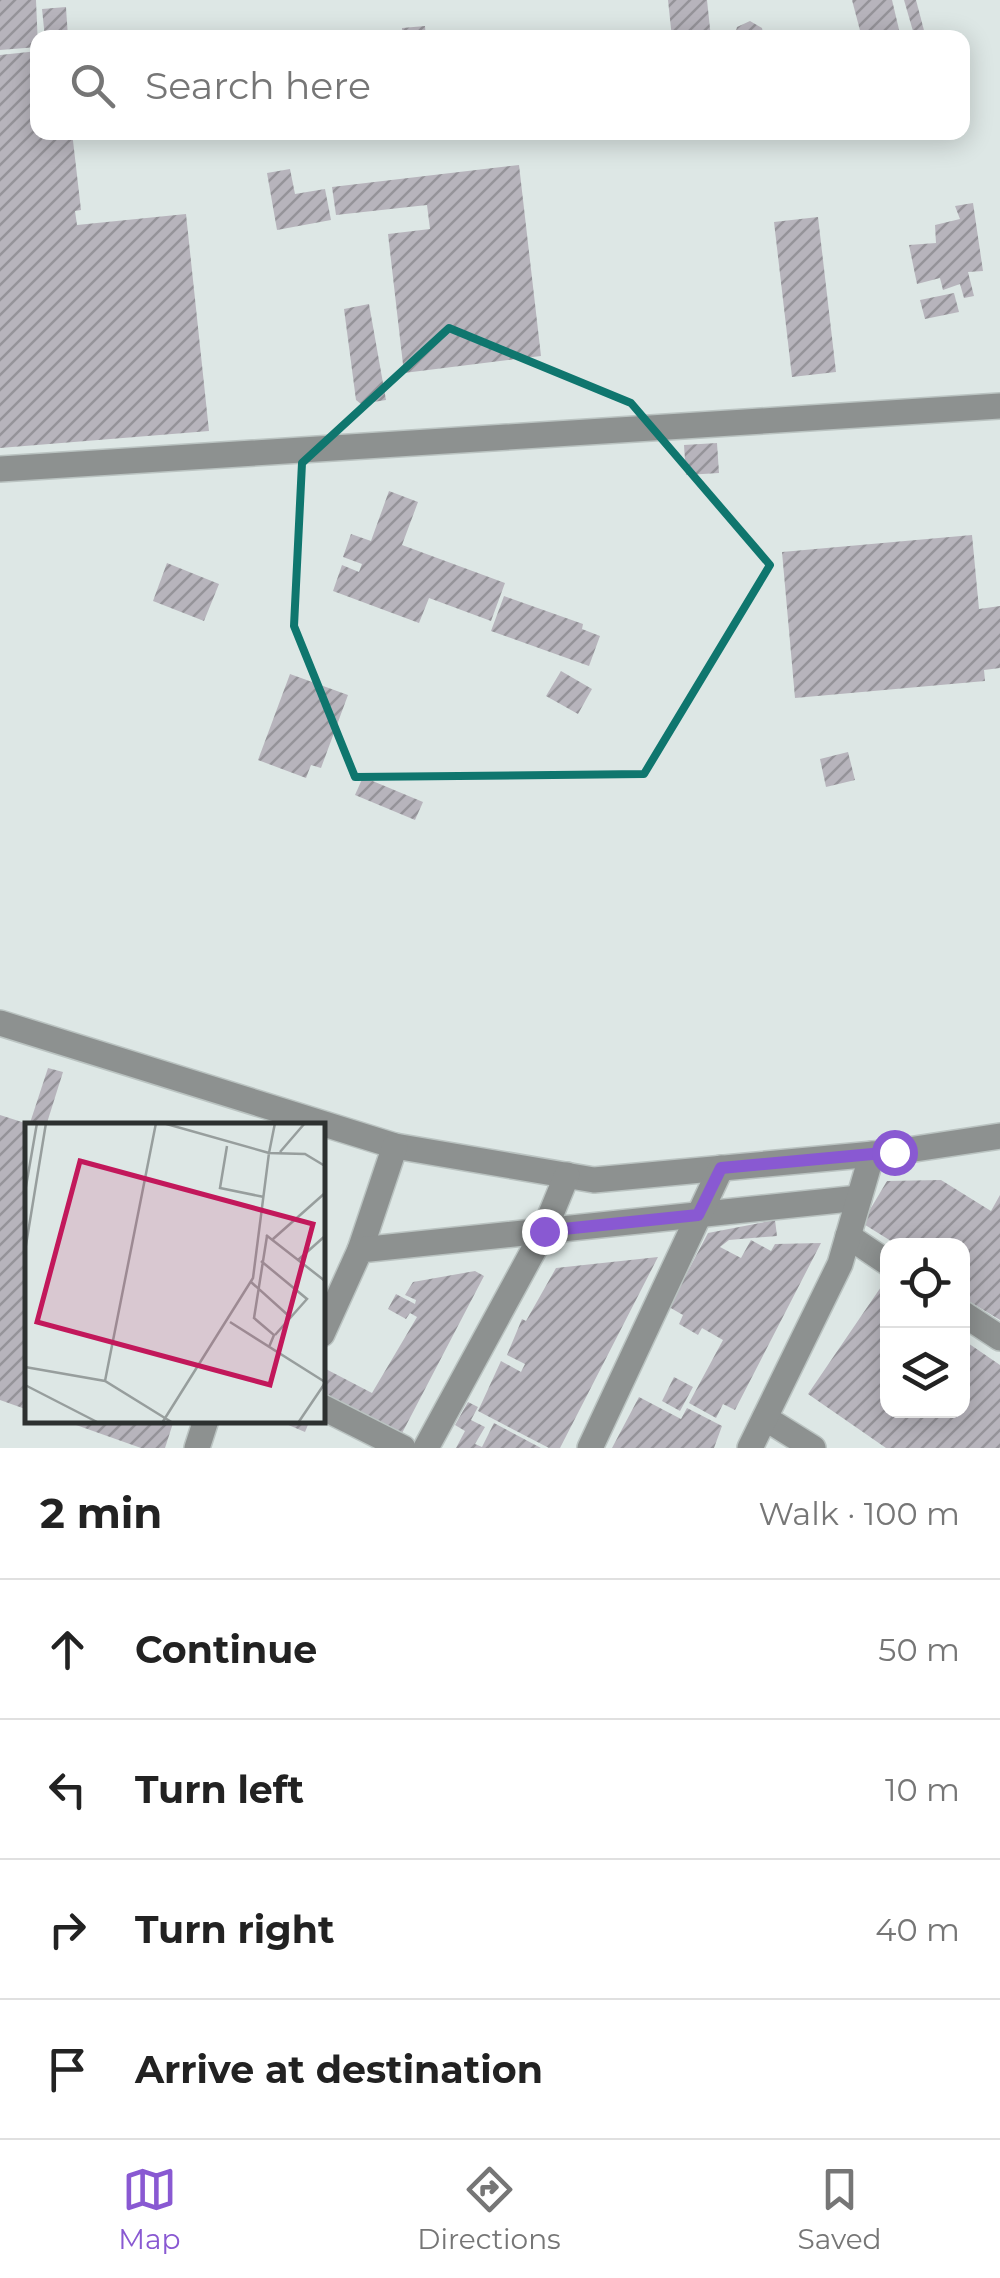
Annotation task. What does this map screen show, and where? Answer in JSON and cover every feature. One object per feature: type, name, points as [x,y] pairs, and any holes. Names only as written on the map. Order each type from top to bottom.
[{"type":"street","points":[[0,470],[1000,406]]},
{"type":"street","points":[[0,1022],[299,1121]]},
{"type":"street","points":[[325,1128],[395,1146],[594,1180],[872,1154],[1000,1136]]},
{"type":"street","points":[[325,1327],[360,1250],[395,1146]]},
{"type":"street","points":[[750,1448],[840,1264],[872,1154]]},
{"type":"street","points":[[590,1448],[721,1168]]},
{"type":"street","points":[[426,1448],[544,1231],[567,1175]]},
{"type":"street","points":[[360,1250],[859,1198]]},
{"type":"street","points":[[848,1236],[880,1258]]},
{"type":"street","points":[[970,1318],[1000,1338]]},
{"type":"street","points":[[325,1409],[403,1448]]},
{"type":"street","points":[[765,1418],[813,1448]]},
{"type":"street","points":[[197,1448],[205,1423]]},
{"type":"highlighted area","points":[[449,328],[631,403],[770,565],[644,774],[355,777],[294,626],[302,463]]},
{"type":"building","points":[[0,0],[36,0],[37,30],[30,30],[30,48],[0,50]]},
{"type":"building","points":[[668,0],[707,0],[710,30],[671,30]]},
{"type":"building","points":[[852,0],[892,0],[899,30],[860,30]]},
{"type":"building","points":[[904,0],[916,0],[924,30],[913,30]]},
{"type":"building","points":[[66,7],[67,30],[44,30],[42,9]]},
{"type":"building","points":[[750,21],[762,30],[736,30]]},
{"type":"building","points":[[425,26],[425,30],[402,30]]},
{"type":"building","points":[[30,52],[30,140],[73,140],[81,210],[75,211],[77,225],[186,214],[209,431],[0,448],[0,55]]},
{"type":"building","points":[[519,165],[541,356],[404,373],[388,234],[430,229],[427,205],[336,215],[332,187]]},
{"type":"building","points":[[290,169],[295,194],[325,189],[331,220],[277,230],[267,173]]},
{"type":"building","points":[[973,203],[983,271],[968,272],[974,296],[964,298],[960,284],[943,290],[940,278],[917,284],[909,245],[936,243],[935,225],[960,219],[955,206]]},
{"type":"building","points":[[818,217],[836,372],[792,377],[774,222]]},
{"type":"building","points":[[954,293],[959,312],[925,319],[920,300]]},
{"type":"building","points":[[369,304],[386,400],[361,404],[356,400],[344,309]]},
{"type":"building","points":[[717,443],[719,473],[686,475],[684,445]]},
{"type":"building","points":[[389,491],[418,502],[402,545],[505,583],[491,621],[429,598],[419,623],[333,591],[342,565],[359,572],[362,564],[343,557],[351,534],[371,541]]},
{"type":"building","points":[[972,535],[979,609],[1000,606],[1000,668],[984,670],[985,681],[795,698],[782,552]]},
{"type":"building","points":[[167,563],[219,584],[204,621],[153,601]]},
{"type":"building","points":[[504,596],[583,624],[582,629],[600,636],[589,666],[491,631]]},
{"type":"building","points":[[561,671],[592,689],[578,714],[546,696]]},
{"type":"building","points":[[290,674],[348,695],[321,768],[311,765],[306,778],[258,760]]},
{"type":"building","points":[[848,752],[855,780],[826,787],[820,759]]},
{"type":"building","points":[[363,777],[423,802],[415,820],[355,795]]},
{"type":"building","points":[[48,1068],[63,1072],[47,1123],[30,1123]]},
{"type":"building","points":[[0,1115],[25,1123],[25,1409],[0,1400]]},
{"type":"building","points":[[941,1180],[991,1211],[1000,1195],[1000,1320],[970,1302],[970,1238],[886,1238],[862,1223],[887,1181]]},
{"type":"building","points":[[775,1220],[777,1236],[729,1240],[720,1247],[741,1258],[751,1240],[771,1251],[775,1244],[821,1243],[735,1410],[723,1404],[716,1418],[689,1403],[723,1340],[702,1328],[698,1335],[679,1324],[683,1315],[669,1307],[708,1233]]},
{"type":"building","points":[[658,1257],[560,1448],[549,1448],[478,1411],[501,1361],[521,1372],[525,1364],[507,1355],[522,1319],[526,1321],[556,1268]]},
{"type":"building","points":[[475,1271],[484,1276],[400,1437],[325,1398],[325,1369],[372,1393],[417,1317],[410,1313],[406,1319],[388,1309],[396,1294],[415,1304],[416,1300],[405,1295],[413,1282]]},
{"type":"building","points":[[880,1288],[880,1418],[970,1418],[970,1344],[1000,1365],[1000,1448],[886,1448],[808,1394]]},
{"type":"building","points":[[674,1377],[693,1387],[680,1411],[662,1401]]},
{"type":"building","points":[[639,1397],[681,1419],[687,1408],[722,1426],[714,1448],[612,1448]]},
{"type":"building","points":[[468,1402],[478,1407],[471,1420],[485,1427],[475,1444],[482,1447],[494,1423],[541,1448],[456,1448],[465,1431],[455,1425]]},
{"type":"building","points":[[70,1423],[173,1423],[165,1448],[141,1448]]},
{"type":"building","points":[[286,1423],[309,1423],[305,1432]]},
{"type":"route","points":[[544,1231],[698,1215],[721,1168],[894,1152]]}]
